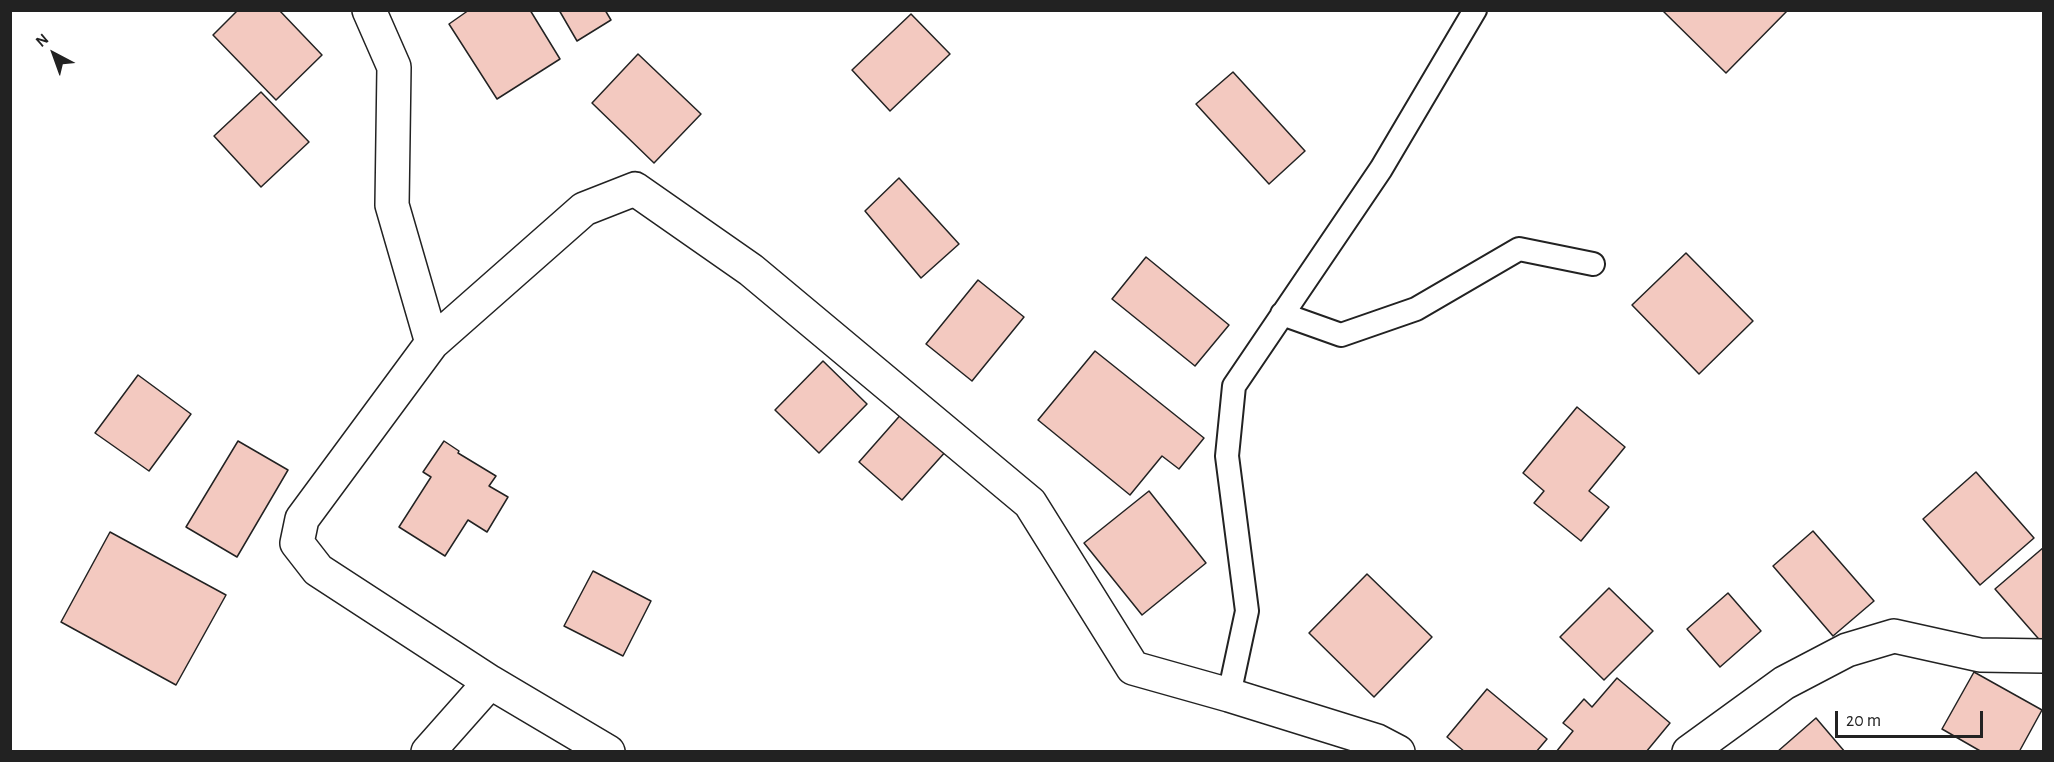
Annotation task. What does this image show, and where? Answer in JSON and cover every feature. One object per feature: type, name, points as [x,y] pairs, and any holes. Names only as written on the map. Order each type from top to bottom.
[{"type":"street","points":[[369,10],[394,67],[392,206],[432,343]]},
{"type":"street","points":[[608,752],[490,682],[318,570],[297,543],[302,519],[432,343],[584,209],[635,189],[751,270],[1030,503],[1133,668],[1377,741],[1398,752]]},
{"type":"street","points":[[1689,752],[1784,683],[1847,650],[1894,636],[1980,655],[2043,656]]},
{"type":"street","points":[[428,752],[490,682]]},
{"type":"lane","points":[[1229,695],[1247,611],[1227,456],[1234,386],[1381,168],[1475,10]]},
{"type":"lane","points":[[1282,314],[1341,334],[1416,309],[1519,249],[1593,264]]},
{"type":"building","points":[[238,10],[279,10],[322,55],[276,100],[213,35]]},
{"type":"building","points":[[469,10],[530,10],[560,59],[497,99],[449,24]]},
{"type":"building","points":[[559,10],[605,10],[611,20],[577,41]]},
{"type":"building","points":[[1662,10],[1787,10],[1787,11],[1726,73]]},
{"type":"building","points":[[911,14],[950,54],[890,111],[852,70]]},
{"type":"building","points":[[638,54],[701,114],[654,163],[592,103]]},
{"type":"building","points":[[1233,72],[1305,151],[1269,184],[1196,104]]},
{"type":"building","points":[[261,92],[309,142],[261,187],[214,136]]},
{"type":"building","points":[[899,178],[959,244],[921,278],[865,211]]},
{"type":"building","points":[[1686,253],[1753,321],[1699,374],[1632,305]]},
{"type":"building","points":[[1146,257],[1229,325],[1195,366],[1112,299]]},
{"type":"building","points":[[978,280],[1024,317],[972,381],[926,344]]},
{"type":"building","points":[[1095,351],[1204,438],[1179,469],[1162,456],[1130,495],[1038,420]]},
{"type":"building","points":[[823,361],[867,404],[819,453],[775,410]]},
{"type":"building","points":[[138,375],[191,414],[149,471],[95,433]]},
{"type":"building","points":[[1577,407],[1625,447],[1589,491],[1609,507],[1581,541],[1534,503],[1544,491],[1523,473]]},
{"type":"building","points":[[904,411],[947,450],[902,500],[859,462]]},
{"type":"building","points":[[238,441],[288,470],[237,557],[186,527]]},
{"type":"building","points":[[444,441],[459,451],[458,453],[496,476],[489,486],[508,497],[487,532],[468,520],[445,556],[399,527],[431,477],[423,472]]},
{"type":"building","points":[[1976,472],[2034,538],[1980,585],[1923,519]]},
{"type":"building","points":[[1149,491],[1206,563],[1142,615],[1084,543]]},
{"type":"building","points":[[1813,531],[1874,601],[1833,636],[1773,566]]},
{"type":"building","points":[[110,532],[226,595],[176,685],[61,622]]},
{"type":"building","points":[[2044,547],[2044,645],[1995,589]]},
{"type":"building","points":[[593,571],[651,601],[623,656],[564,626]]},
{"type":"building","points":[[1367,574],[1432,637],[1374,697],[1309,633]]},
{"type":"building","points":[[1609,588],[1653,631],[1604,680],[1560,637]]},
{"type":"building","points":[[1728,593],[1761,631],[1720,667],[1687,629]]},
{"type":"building","points":[[1974,672],[2042,710],[2019,752],[1982,752],[1942,729]]},
{"type":"building","points":[[1617,678],[1670,723],[1646,752],[1556,752],[1573,731],[1563,723],[1584,699],[1592,707]]},
{"type":"building","points":[[1487,689],[1547,739],[1536,752],[1465,752],[1447,737]]},
{"type":"building","points":[[1816,718],[1845,752],[1777,752]]}]
